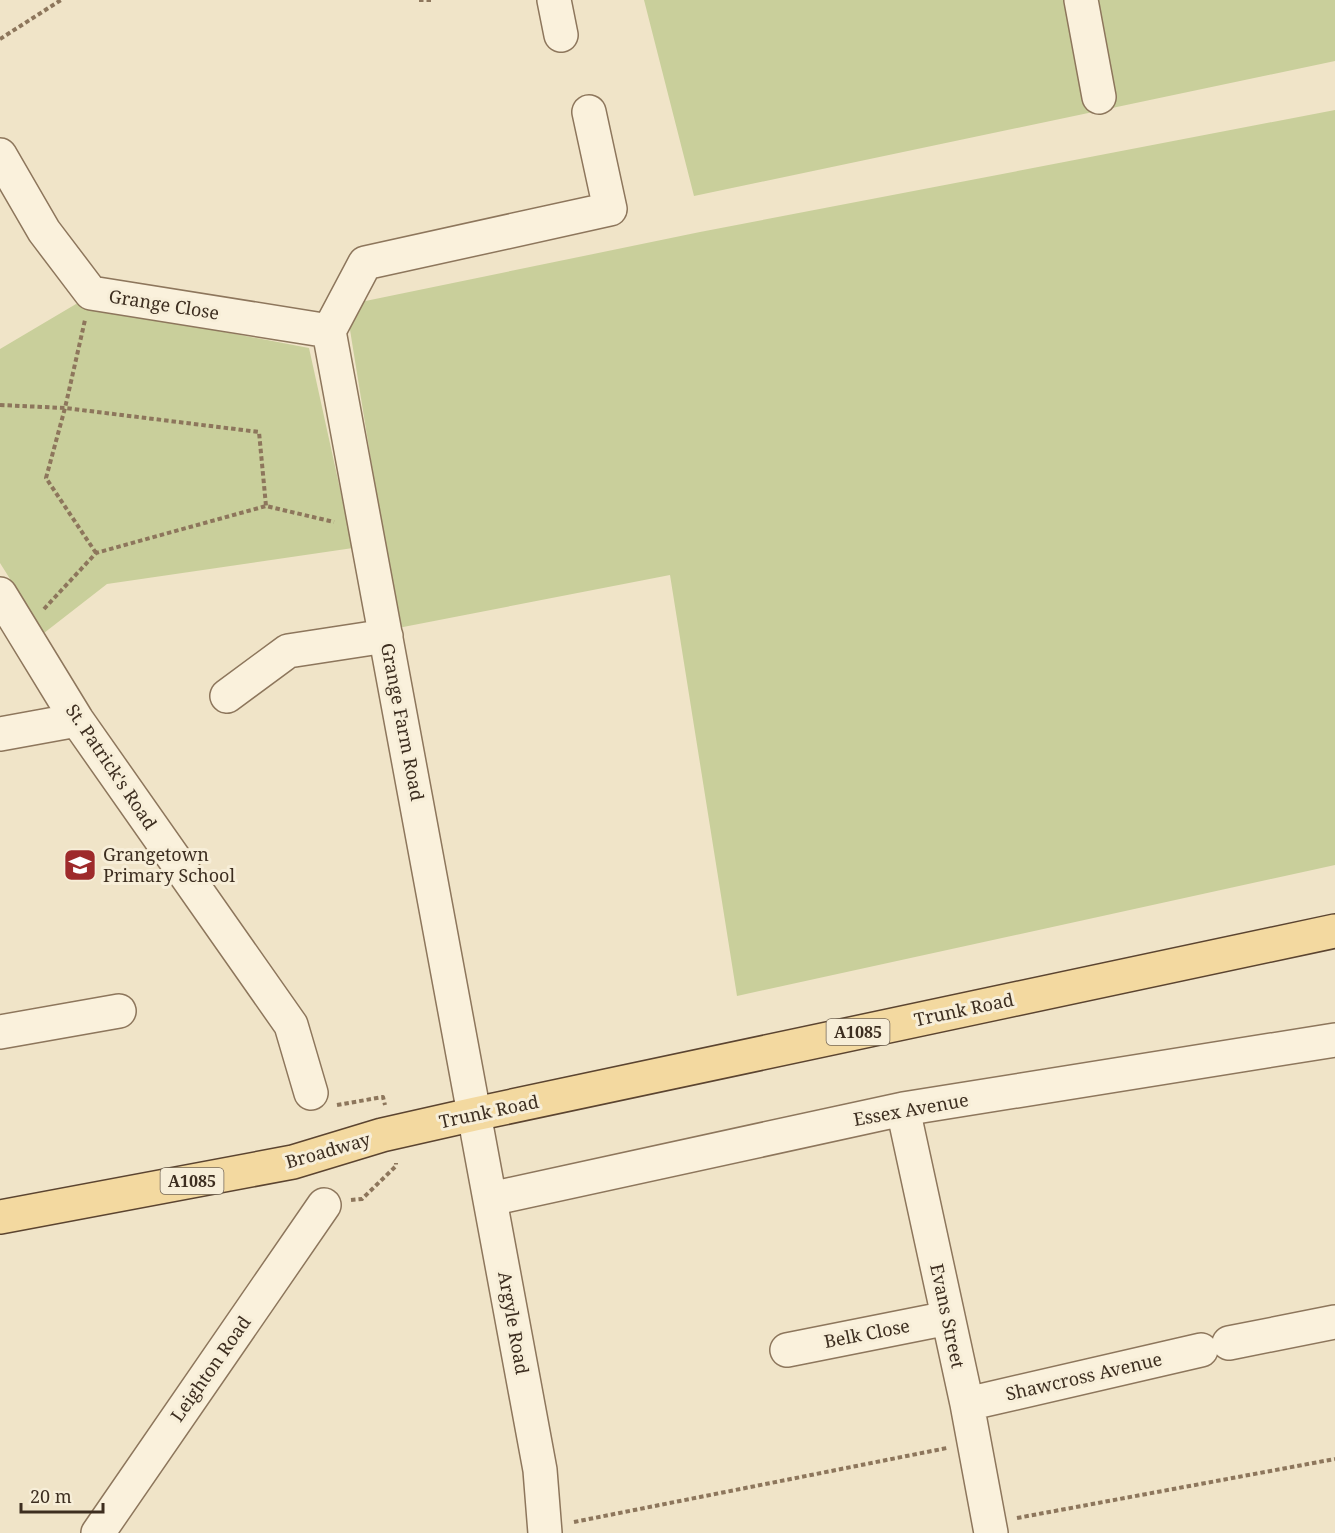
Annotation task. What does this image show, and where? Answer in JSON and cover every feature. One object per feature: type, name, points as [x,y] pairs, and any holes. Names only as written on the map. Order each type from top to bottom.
[{"type":"main road","name":"Trunk Road","points":[[382,1135],[1335,931]]},
{"type":"main road","name":"Broadway","points":[[0,1196],[285,1143],[382,1135]]},
{"type":"main road","name":"Broadway","points":[[0,1217],[293,1162],[382,1135]]},
{"type":"street","points":[[554,0],[561,35]]},
{"type":"street","points":[[1081,0],[1099,97]]},
{"type":"street","points":[[329,330],[365,263],[610,209],[589,112]]},
{"type":"street","name":"Grange Close","points":[[0,155],[44,231],[91,293],[329,330]]},
{"type":"street","name":"Grange Farm Road","points":[[329,330],[475,1114]]},
{"type":"street","name":"St. Patrick's Road","points":[[0,594],[77,720],[291,1025],[311,1093]]},
{"type":"street","points":[[226,696],[288,651],[386,636]]},
{"type":"street","points":[[0,734],[77,720]]},
{"type":"street","points":[[0,1032],[119,1011]]},
{"type":"street","name":"Essex Avenue","points":[[490,1199],[903,1109],[1335,1040]]},
{"type":"street","name":"Evans Street","points":[[903,1109],[967,1404],[990,1528]]},
{"type":"street","name":"Argyle Road","points":[[475,1114],[540,1470],[544,1530]]},
{"type":"street","name":"Leighton Road","points":[[98,1533],[324,1205]]},
{"type":"street","name":"Belk Close","points":[[787,1350],[948,1318]]},
{"type":"street","name":"Shawcross Avenue","points":[[967,1404],[1215,1346],[1335,1322]]},
{"type":"path","points":[[0,39],[61,0]]},
{"type":"path","points":[[419,0],[433,2],[433,0]]},
{"type":"path","points":[[91,293],[65,408],[46,478],[96,553]]},
{"type":"path","points":[[0,405],[65,408],[259,432],[266,506]]},
{"type":"path","points":[[22,631],[96,553],[266,506],[366,530]]},
{"type":"path","points":[[544,1530],[974,1442]]},
{"type":"path","points":[[990,1528],[1335,1459]]},
{"type":"green space","points":[[644,0],[1335,0],[1335,61],[694,196]]},
{"type":"green space","points":[[1335,110],[1335,865],[737,996],[670,575],[398,628],[346,305],[700,232]]},
{"type":"green space","points":[[76,304],[309,348],[353,548],[107,584],[44,633],[0,563],[0,349]]},
{"type":"place","name":"Grangetown Primary School","points":[[80,865]]}]
